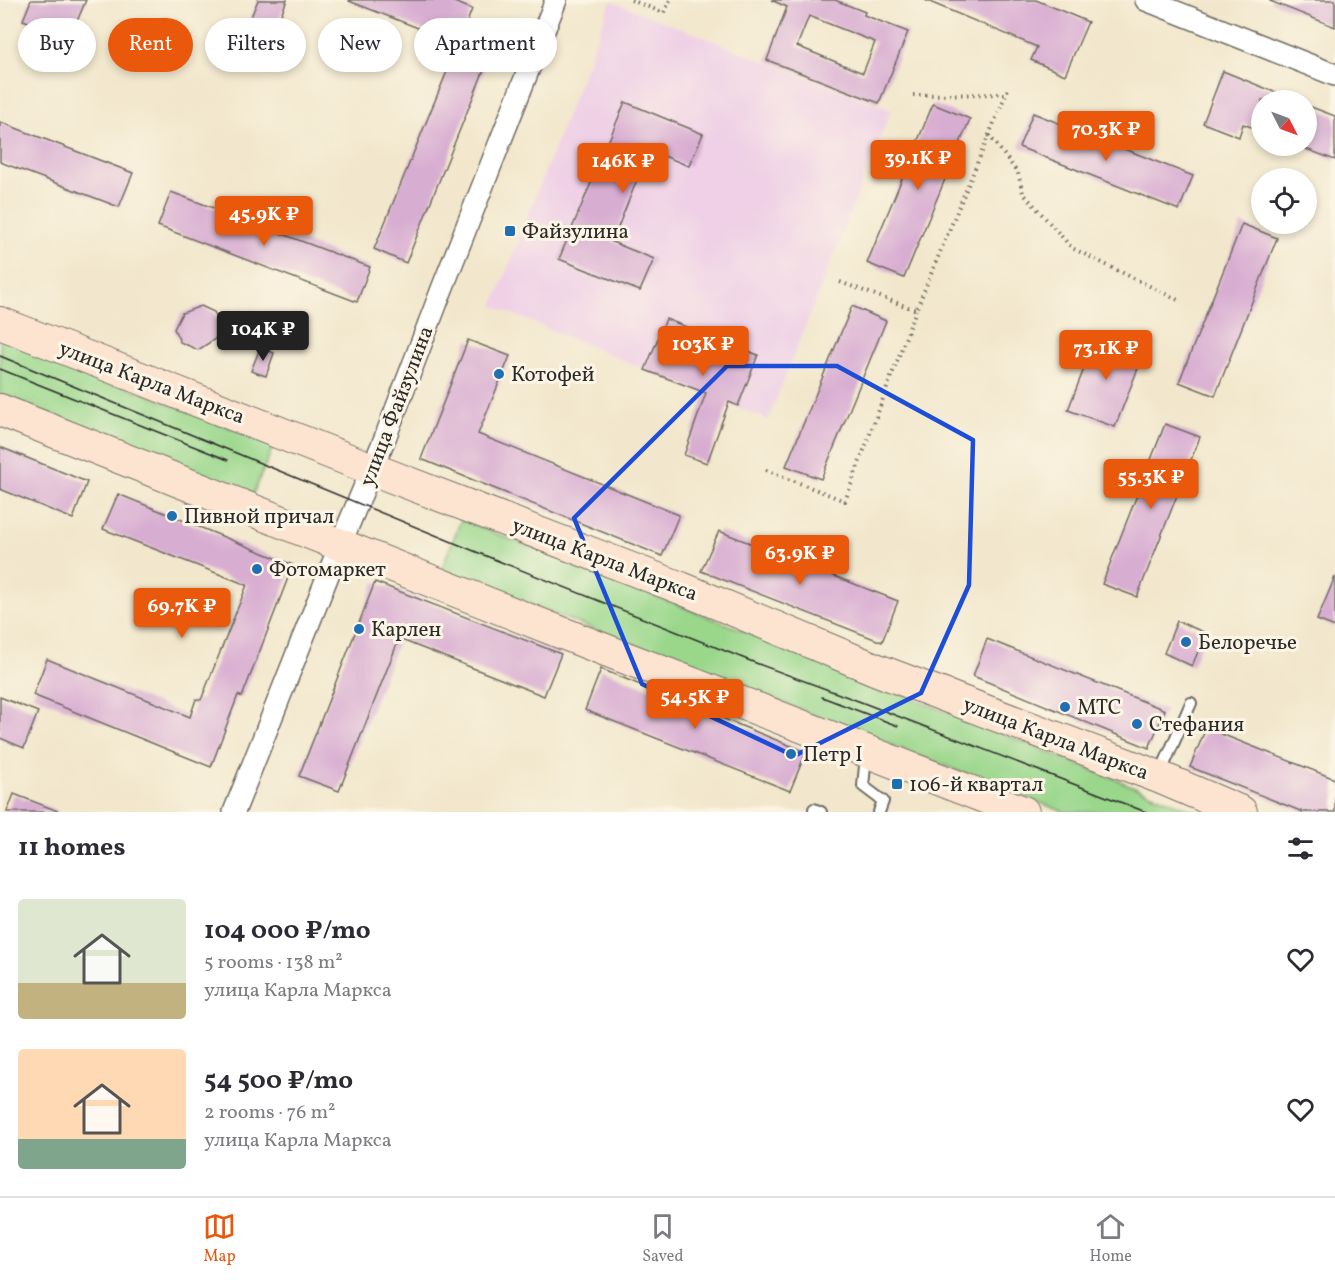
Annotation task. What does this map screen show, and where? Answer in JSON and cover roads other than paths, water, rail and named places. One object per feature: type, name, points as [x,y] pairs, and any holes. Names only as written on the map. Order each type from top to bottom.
[{"type":"main road","name":"улица Карла Маркса","points":[[0,323],[681,588],[875,669],[1159,777],[1241,812]]},
{"type":"main road","points":[[0,410],[1023,812]]},
{"type":"street","name":"улица Файзулина","points":[[234,812],[372,469],[556,0]]},
{"type":"street","points":[[1146,0],[1335,75]]},
{"type":"lane","points":[[1159,777],[1191,703]]},
{"type":"lane","points":[[865,766],[863,786],[884,801],[879,812]]},
{"type":"tram line","points":[[0,356],[496,560],[753,662],[1146,812]]},
{"type":"tram line","points":[[0,369],[228,460]]},
{"type":"tram line","points":[[822,697],[898,726]]},
{"type":"place","name":"Файзулина","points":[[510,231]]},
{"type":"place","name":"Котофей","points":[[499,374]]},
{"type":"place","name":"Пивной причал","points":[[172,516]]},
{"type":"place","name":"Фотомаркет","points":[[257,569]]},
{"type":"place","name":"Карлен","points":[[359,629]]},
{"type":"place","name":"Белоречье","points":[[1186,642]]},
{"type":"place","name":"МТС","points":[[1065,707]]},
{"type":"place","name":"Стефания","points":[[1137,724]]},
{"type":"place","name":"Петр I","points":[[791,754]]},
{"type":"place","name":"106-й квартал","points":[[897,784]]}]
